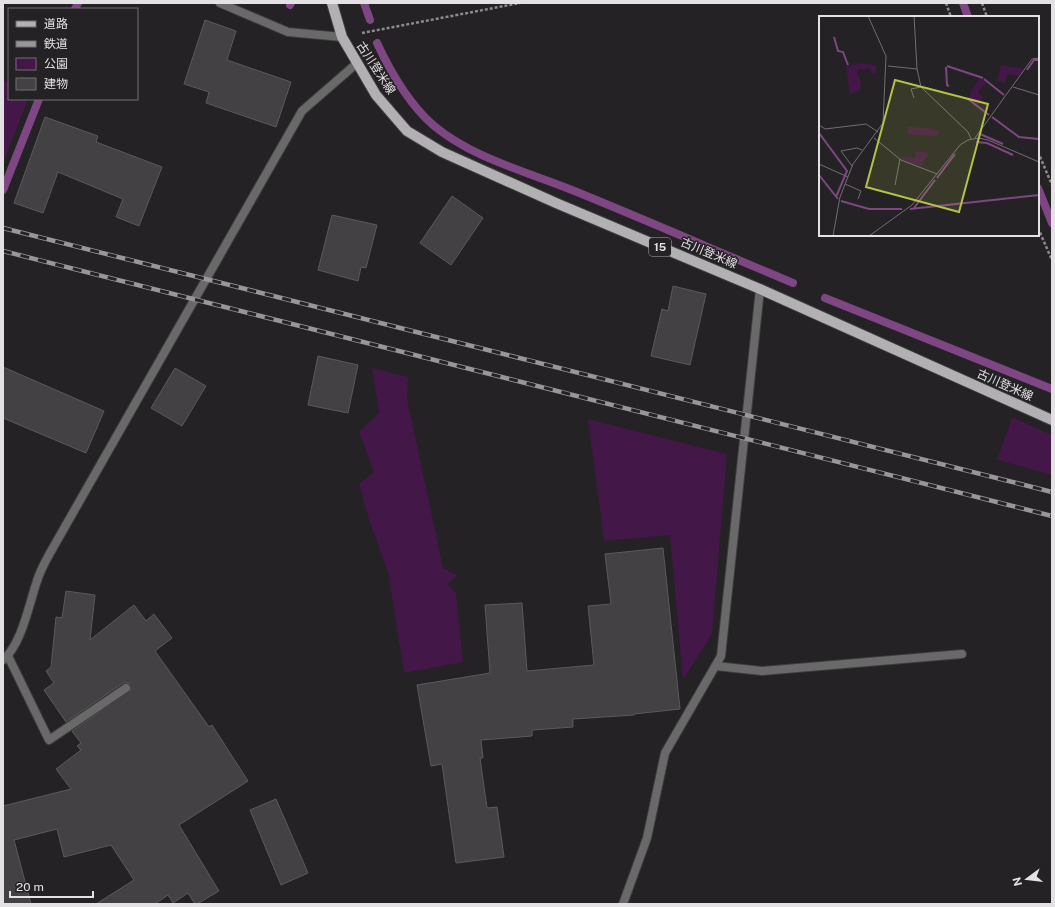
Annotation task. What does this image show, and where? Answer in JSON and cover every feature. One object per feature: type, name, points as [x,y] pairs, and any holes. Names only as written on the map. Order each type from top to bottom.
[{"type":"main road","name":"古川登米線","points":[[332,3],[342,37],[356,64],[376,96],[407,131],[442,152],[556,203],[760,289],[1052,420]]},
{"type":"street","points":[[220,3],[288,32],[342,37]]},
{"type":"street","points":[[126,688],[49,740],[6,658],[25,622],[37,580],[50,553],[302,111],[356,64]]},
{"type":"street","points":[[623,904],[647,838],[665,753],[721,656],[760,289]]},
{"type":"street","points":[[716,666],[762,671],[962,654]]},
{"type":"path","points":[[342,37],[391,26],[520,3]]},
{"type":"path","points":[[946,3],[951,16]]},
{"type":"path","points":[[982,3],[987,16]]},
{"type":"path","points":[[1039,154],[1052,185]]},
{"type":"path","points":[[1039,230],[1052,260]]},
{"type":"green space","points":[[3,80],[8,82],[8,100],[28,100],[3,164]]},
{"type":"green space","points":[[372,368],[408,377],[407,399],[443,568],[457,575],[448,584],[456,593],[463,662],[404,673],[388,572],[369,520],[359,484],[374,472],[359,432],[379,413]]},
{"type":"green space","points":[[1012,417],[1052,435],[1052,475],[997,460]]},
{"type":"green space","points":[[588,419],[727,454],[712,634],[683,680],[670,535],[604,541]]},
{"type":"building","points":[[205,20],[236,31],[227,60],[291,82],[276,127],[206,103],[209,92],[184,84]]},
{"type":"building","points":[[45,117],[98,136],[96,142],[162,167],[139,226],[116,217],[123,199],[58,172],[43,213],[14,203]]},
{"type":"building","points":[[452,196],[483,218],[451,265],[420,243]]},
{"type":"building","points":[[332,215],[377,225],[366,268],[361,267],[358,281],[318,270]]},
{"type":"building","points":[[673,286],[706,294],[690,365],[651,356],[662,309],[668,311]]},
{"type":"building","points":[[318,356],[358,365],[348,413],[308,405]]},
{"type":"building","points":[[3,367],[104,411],[86,453],[3,418]]},
{"type":"building","points":[[175,368],[206,386],[182,426],[151,408]]},
{"type":"building","points":[[663,548],[680,709],[634,715],[573,719],[573,727],[532,730],[532,736],[481,740],[483,758],[480,758],[487,808],[497,807],[504,857],[456,863],[442,764],[431,766],[417,685],[490,673],[485,605],[522,603],[527,671],[594,665],[588,606],[611,604],[605,554]]},
{"type":"building","points":[[66,591],[95,595],[90,640],[134,605],[146,621],[154,614],[172,638],[155,651],[209,727],[212,725],[248,781],[179,825],[219,891],[197,904],[195,904],[188,893],[173,903],[168,895],[155,904],[96,904],[134,880],[111,845],[64,857],[57,829],[14,840],[31,904],[3,904],[3,806],[71,789],[56,769],[81,750],[77,746],[81,743],[72,731],[131,690],[129,683],[123,683],[66,722],[44,690],[54,683],[46,671],[51,667],[56,617],[62,618]]},
{"type":"building","points":[[276,799],[308,873],[281,885],[250,810]]},
{"type":"waterway","points":[[76,8],[78,3]]},
{"type":"waterway","points":[[364,3],[370,20]]},
{"type":"waterway","points":[[963,3],[968,16]]},
{"type":"waterway","points":[[377,43],[394,76],[416,107],[433,125],[465,146],[500,163],[600,201],[793,283]]},
{"type":"waterway","points":[[3,190],[39,100]]},
{"type":"waterway","points":[[1039,190],[1052,223]]},
{"type":"waterway","points":[[825,298],[1052,389]]},
{"type":"railway","points":[[3,228],[1052,492]]},
{"type":"railway","points":[[3,251],[1052,516]]}]
